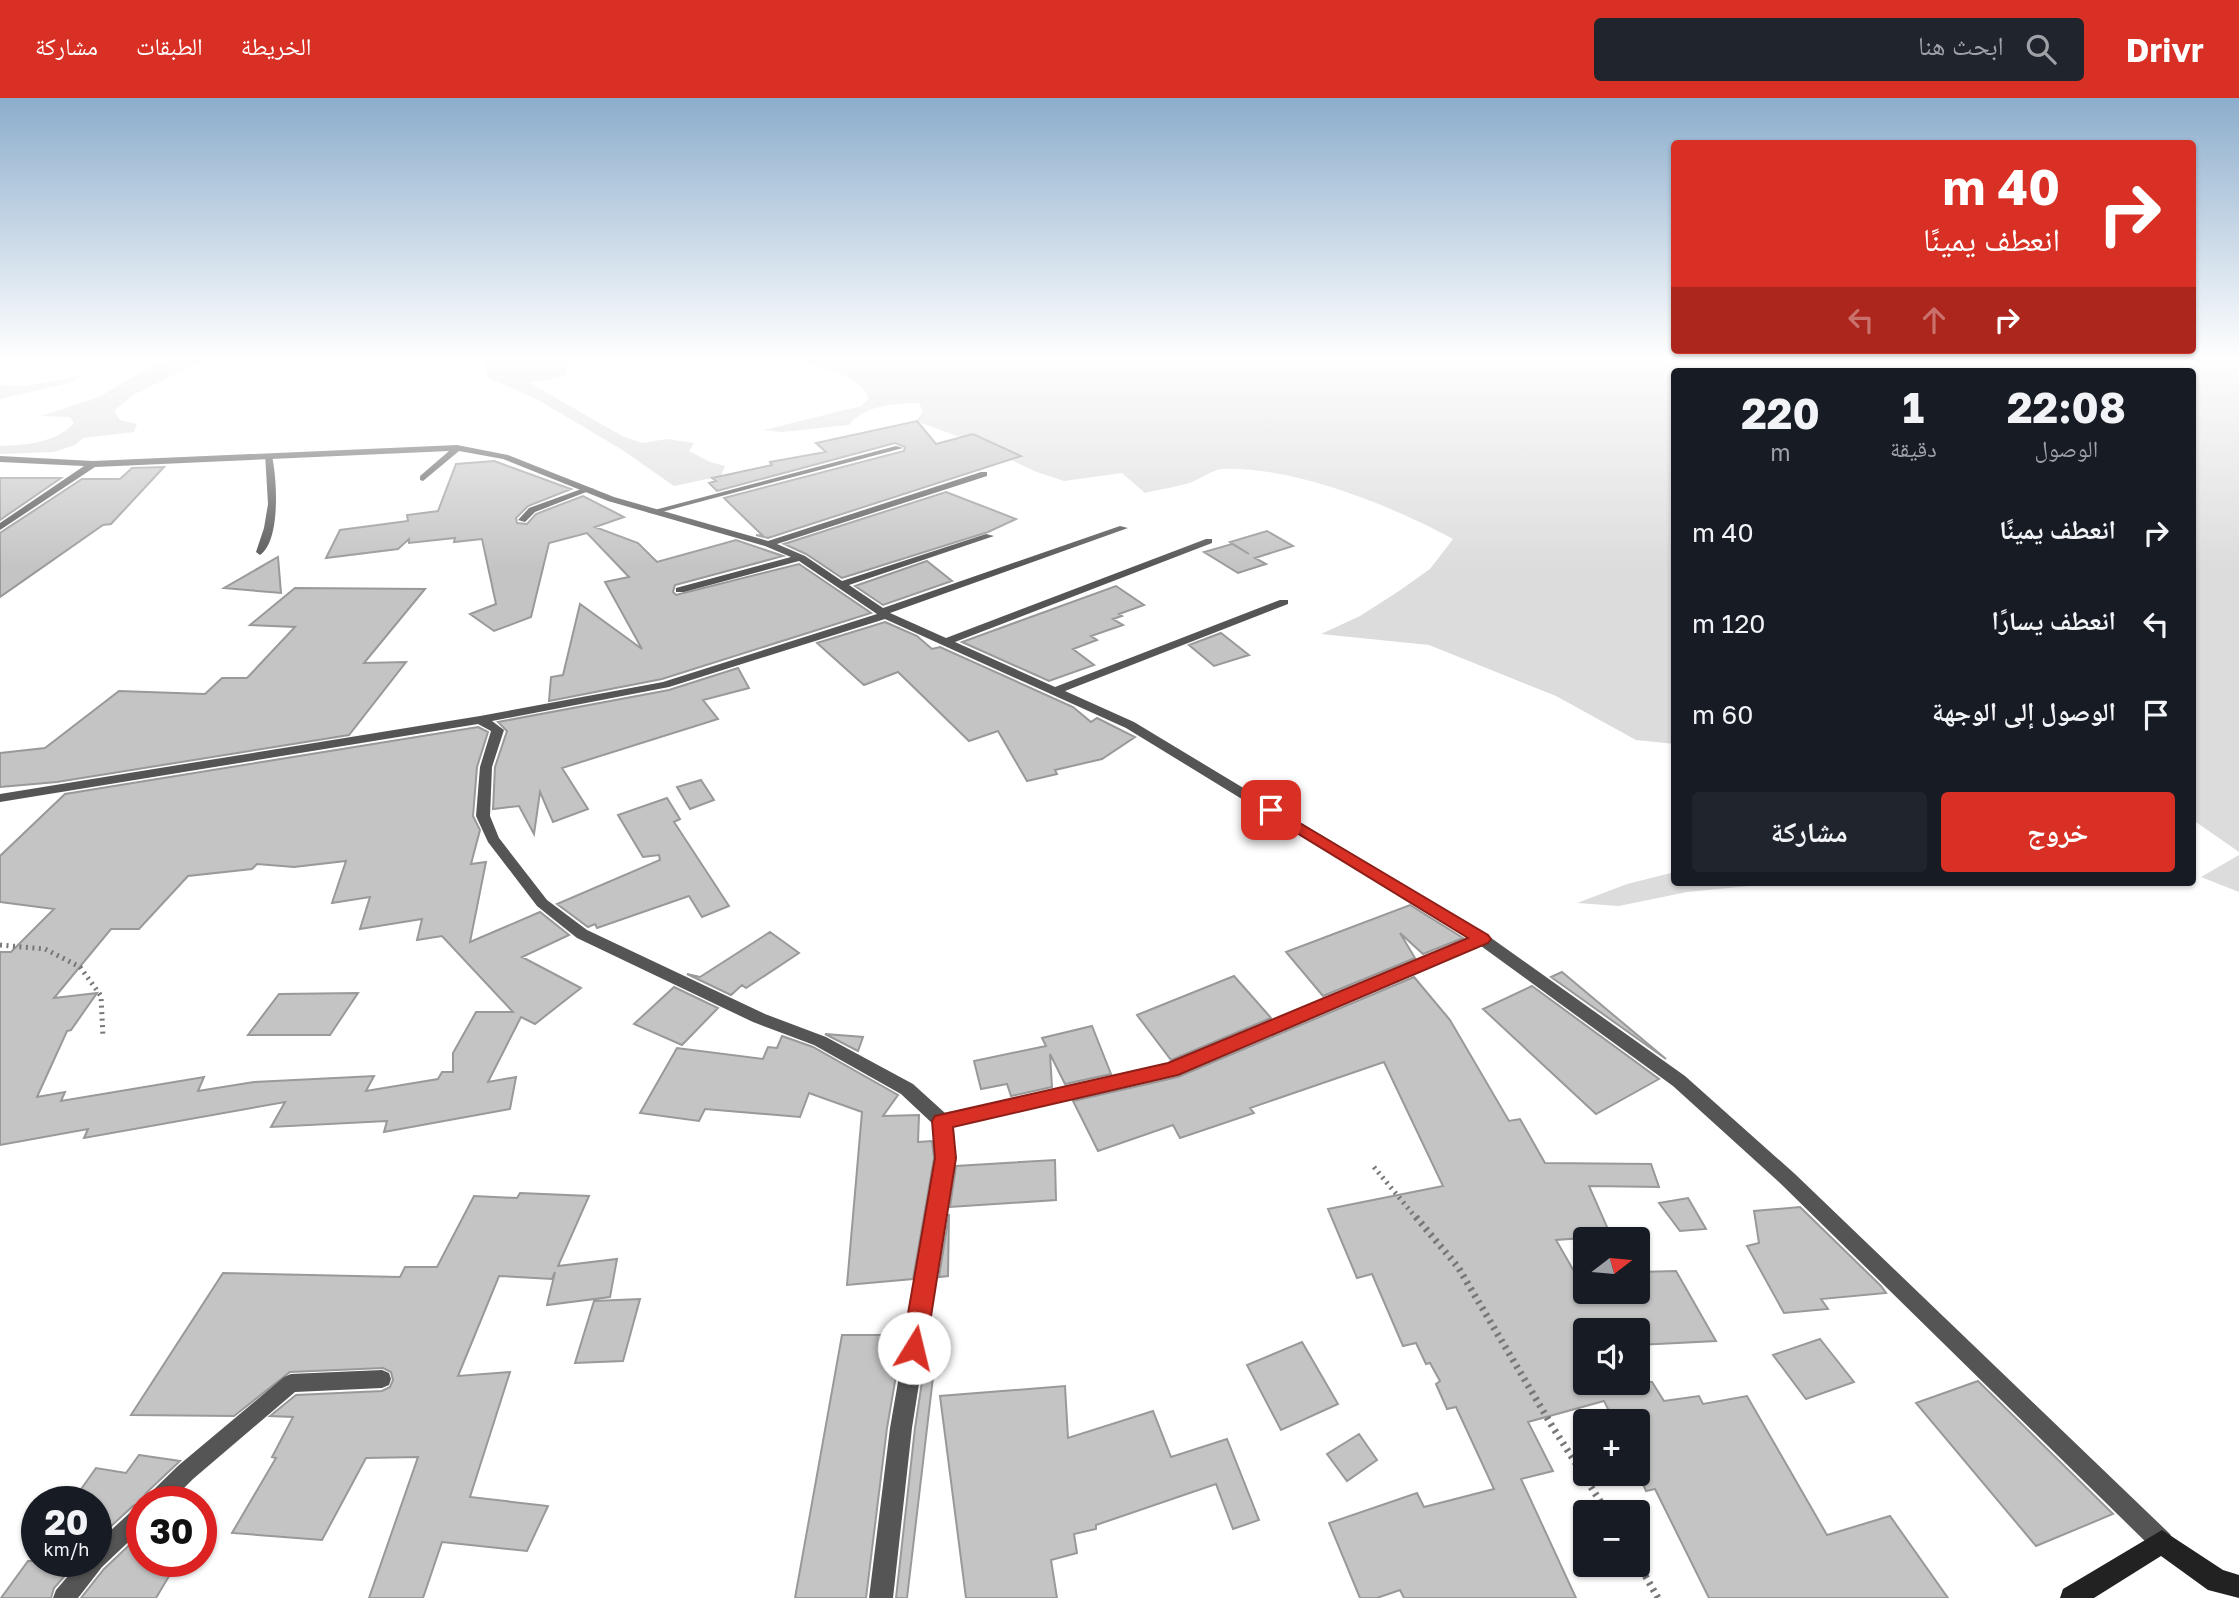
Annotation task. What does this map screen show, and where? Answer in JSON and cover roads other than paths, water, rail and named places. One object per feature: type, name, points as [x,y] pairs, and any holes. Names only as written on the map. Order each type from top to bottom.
[{"type":"street","points":[[423,478],[457,449]]},
{"type":"street","points":[[0,459],[93,464],[457,449],[505,457],[611,499],[768,544],[801,558],[883,613],[1130,725],[1482,939],[1679,1081],[1798,1188],[2162,1542],[2217,1581],[2239,1587]]},
{"type":"street","points":[[0,527],[93,464]]},
{"type":"street","points":[[768,544],[984,474]]},
{"type":"street","points":[[0,798],[480,720],[665,685],[883,613],[1123,528]]},
{"type":"street","points":[[841,585],[989,536]]},
{"type":"street","points":[[948,641],[1209,541]]},
{"type":"street","points":[[680,590],[801,558]]},
{"type":"street","points":[[1053,692],[1284,602]]},
{"type":"street","points":[[480,720],[498,730],[486,768],[482,816],[493,839],[542,903],[582,934],[759,1018],[820,1041],[907,1089],[942,1121],[946,1158],[901,1428],[881,1598]]},
{"type":"street","points":[[942,1121],[1171,1070],[1482,939]]},
{"type":"street","points":[[2072,1598],[2162,1542]]},
{"type":"lane","points":[[651,512],[899,448]]},
{"type":"lane","points":[[260,552],[271,527],[273,477],[268,456]]},
{"type":"lane","points":[[522,520],[532,510],[590,489]]},
{"type":"lane","points":[[172,1486],[291,1383],[382,1379]]},
{"type":"lane","points":[[112,1544],[126,1530]]},
{"type":"lane","points":[[64,1598],[81,1577]]}]
